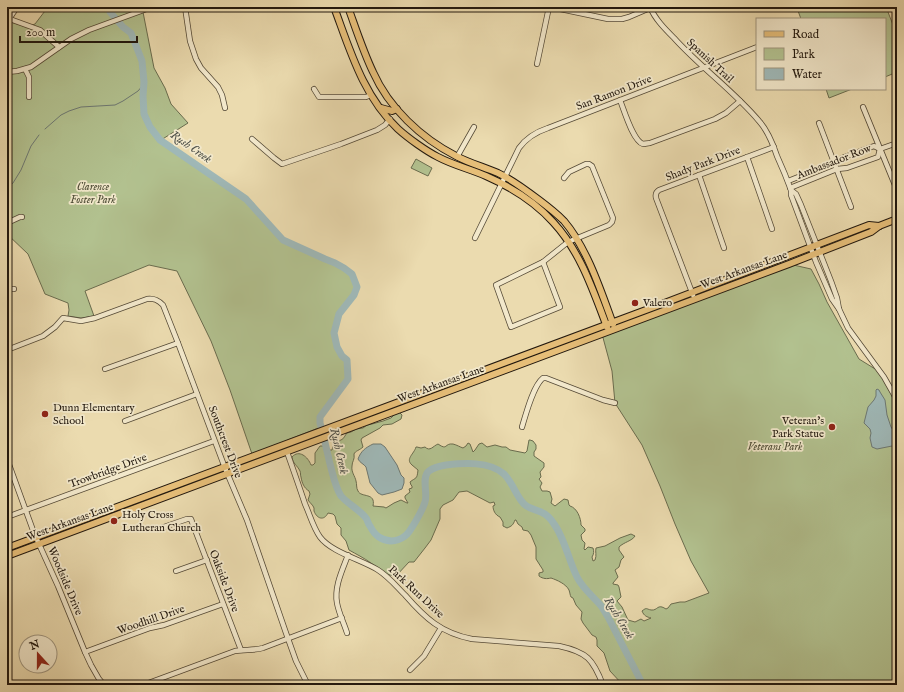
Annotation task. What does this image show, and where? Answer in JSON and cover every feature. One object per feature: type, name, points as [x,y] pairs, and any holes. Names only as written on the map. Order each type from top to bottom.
[{"type":"main road","points":[[608,332],[591,286],[580,262],[568,242],[553,222],[523,195],[480,174],[438,157],[406,136],[397,128],[379,107],[358,72],[334,9],[346,7],[379,84],[397,109],[415,128],[425,137],[457,157],[498,173],[519,185],[564,221],[586,257],[615,330]]},
{"type":"main road","points":[[379,107],[392,111],[397,109]]},
{"type":"main road","name":"West Arkansas Lane","points":[[7,556],[226,471],[304,437],[606,324],[813,255],[871,232],[879,226],[897,219]]},
{"type":"main road","name":"West Arkansas Lane","points":[[7,548],[226,471],[287,452],[615,330],[693,296],[869,225],[879,226]]},
{"type":"street","points":[[17,7],[8,18],[40,30],[59,47]]},
{"type":"street","points":[[7,72],[25,70],[71,39],[152,7]]},
{"type":"street","points":[[186,7],[190,40],[196,59],[201,68],[218,87],[222,95],[224,108]]},
{"type":"street","points":[[537,64],[550,7],[608,19],[622,19],[650,7]]},
{"type":"street","name":"Spanish Trail","points":[[650,7],[653,14],[681,47],[752,113],[764,127],[774,146],[788,181],[791,189],[791,195],[810,248],[832,299],[839,309],[848,328],[884,377],[897,400]]},
{"type":"street","name":"San Ramon Drive","points":[[475,238],[519,148],[523,142],[532,135],[756,48]]},
{"type":"street","points":[[25,70],[29,77],[29,97]]},
{"type":"street","points":[[314,89],[319,96],[366,97],[371,95]]},
{"type":"street","points":[[620,100],[634,134],[638,140],[644,144],[650,144],[715,119],[726,113],[740,102]]},
{"type":"street","points":[[863,107],[897,190]]},
{"type":"street","points":[[252,139],[282,164],[377,130],[385,125],[390,119]]},
{"type":"street","points":[[819,123],[851,207]]},
{"type":"street","points":[[457,157],[474,127]]},
{"type":"street","name":"Ambassador Row","points":[[788,181],[874,146],[880,149],[897,143]]},
{"type":"street","name":"Shady Park Drive","points":[[693,296],[655,195],[658,190],[774,146]]},
{"type":"street","name":"Ambassador Row","points":[[791,189],[837,169],[847,168],[878,156],[880,149]]},
{"type":"street","points":[[747,157],[772,229]]},
{"type":"street","points":[[543,262],[560,307],[511,327],[496,284],[543,262],[568,242],[609,225],[612,222],[612,216],[592,166],[586,164],[569,172],[564,178]]},
{"type":"street","points":[[698,175],[724,248]]},
{"type":"street","name":"Spanish Trail","points":[[791,189],[796,194],[820,252],[833,286],[839,309]]},
{"type":"street","points":[[7,223],[20,217],[22,218]]},
{"type":"street","points":[[7,289],[14,289]]},
{"type":"street","name":"Southcrest Drive","points":[[7,350],[43,336],[55,327],[63,318],[81,321],[95,318],[152,298],[163,304],[214,441],[247,520],[296,661],[308,685]]},
{"type":"street","points":[[105,370],[178,343]]},
{"type":"street","points":[[522,427],[530,402],[543,378],[615,403]]},
{"type":"street","points":[[125,421],[197,394]]},
{"type":"street","name":"Trowbridge Drive","points":[[7,517],[214,441]]},
{"type":"street","name":"Park Run Drive","points":[[287,452],[314,528],[326,544],[384,574],[426,616],[442,628],[455,635],[472,639],[569,648],[589,658],[603,685]]},
{"type":"street","name":"Woodside Drive","points":[[7,462],[36,538],[58,586],[90,665],[104,685]]},
{"type":"street","name":"Oakside Drive","points":[[161,528],[187,519],[192,522],[241,650]]},
{"type":"street","points":[[347,633],[337,605],[336,590],[348,555]]},
{"type":"street","points":[[176,571],[207,560]]},
{"type":"street","name":"Woodhill Drive","points":[[85,652],[150,628],[164,625],[223,604]]},
{"type":"street","points":[[143,685],[235,651],[256,650],[263,648],[342,618]]},
{"type":"street","points":[[410,670],[424,656],[442,628]]},
{"type":"green space","name":"Clarence Foster Park","points":[[48,7],[142,7],[154,68],[165,88],[171,104],[188,123],[161,140],[246,199],[283,240],[335,263],[352,274],[357,287],[354,295],[339,314],[334,333],[337,347],[342,356],[347,360],[348,379],[320,417],[321,427],[252,454],[211,341],[177,271],[149,265],[85,291],[94,316],[81,318],[68,316],[68,303],[45,294],[28,254],[7,234],[7,21],[27,27],[35,24]]},
{"type":"green space","points":[[886,7],[895,30],[897,30],[897,72],[886,77],[886,18],[801,18],[797,8]]},
{"type":"green space","points":[[826,90],[849,90],[829,98]]},
{"type":"green space","points":[[416,159],[432,168],[428,176],[411,168]]},
{"type":"green space","name":"Veterans Park","points":[[789,264],[811,269],[827,302],[859,359],[880,372],[897,403],[897,685],[623,685],[610,671],[604,653],[597,646],[596,637],[592,635],[583,623],[581,619],[582,612],[571,597],[568,588],[556,580],[551,578],[546,579],[539,576],[539,573],[543,572],[543,570],[536,559],[536,547],[531,535],[528,531],[523,530],[516,520],[507,528],[503,526],[503,522],[500,517],[494,511],[494,502],[490,503],[467,491],[459,492],[453,500],[443,505],[440,509],[440,519],[431,540],[425,548],[414,562],[409,562],[396,576],[386,573],[366,559],[349,550],[346,541],[341,535],[341,528],[337,524],[333,514],[328,513],[325,517],[321,518],[315,514],[313,506],[308,500],[310,494],[309,491],[301,479],[300,471],[292,457],[298,454],[303,455],[308,459],[311,465],[313,465],[315,463],[315,453],[320,446],[324,446],[332,450],[334,442],[344,438],[347,433],[391,418],[399,412],[402,415],[401,419],[392,424],[383,425],[362,438],[361,440],[363,447],[354,454],[352,468],[357,490],[372,499],[373,506],[386,508],[401,500],[408,503],[405,496],[410,492],[409,489],[412,488],[410,482],[416,478],[418,473],[418,470],[409,461],[416,447],[425,447],[428,449],[438,444],[445,447],[453,444],[463,448],[468,443],[470,444],[473,452],[479,444],[482,443],[487,447],[495,445],[525,453],[530,440],[536,445],[534,456],[544,463],[544,467],[540,472],[541,477],[539,479],[542,483],[540,487],[542,491],[550,492],[552,499],[551,503],[555,506],[564,499],[568,500],[569,505],[577,511],[581,525],[585,529],[581,535],[582,540],[585,543],[584,549],[585,550],[588,547],[593,548],[593,561],[596,558],[596,548],[605,546],[631,534],[635,536],[619,547],[619,550],[624,557],[621,560],[619,567],[615,570],[618,577],[613,583],[619,587],[621,597],[617,601],[622,607],[628,620],[635,622],[641,619],[644,621],[651,618],[644,614],[642,611],[645,609],[653,610],[663,607],[666,609],[671,604],[685,602],[709,593],[691,561],[642,445],[615,403],[612,371],[602,334]]},
{"type":"water","points":[[877,389],[885,400],[887,415],[891,427],[897,436],[897,445],[877,449],[872,447],[870,429],[864,423],[868,407],[876,396]]},
{"type":"water","points":[[373,444],[381,444],[385,447],[397,465],[401,475],[404,478],[402,489],[382,495],[378,493],[370,483],[366,467],[358,459],[364,450]]},
{"type":"waterway","name":"Rush Creek","points":[[110,7],[110,12],[123,27],[131,33],[142,61],[144,82],[144,114],[150,127],[160,140],[246,199],[283,240],[335,263],[352,274],[357,287],[354,295],[339,314],[334,333],[337,347],[342,356],[347,360],[348,379],[320,417],[320,423],[333,477],[341,496],[367,519],[376,535],[384,540],[394,541],[407,534],[419,515],[426,498],[425,477],[429,471],[446,465],[461,464],[484,465],[498,470],[504,474],[524,504],[545,514],[558,529],[579,581],[603,608],[643,685]]},
{"type":"waterway","points":[[45,129],[61,115],[69,111],[81,107],[115,105],[138,91],[144,84]]},
{"type":"waterway","points":[[7,188],[13,183],[21,170],[31,146],[39,135]]},
{"type":"place","name":"Valero","points":[[635,303]]},
{"type":"place","name":"Dunn Elementary School","points":[[45,414]]},
{"type":"place","name":"Veteran's Park Statue","points":[[832,427]]},
{"type":"place","name":"Holy Cross Lutheran Church","points":[[114,521]]}]
